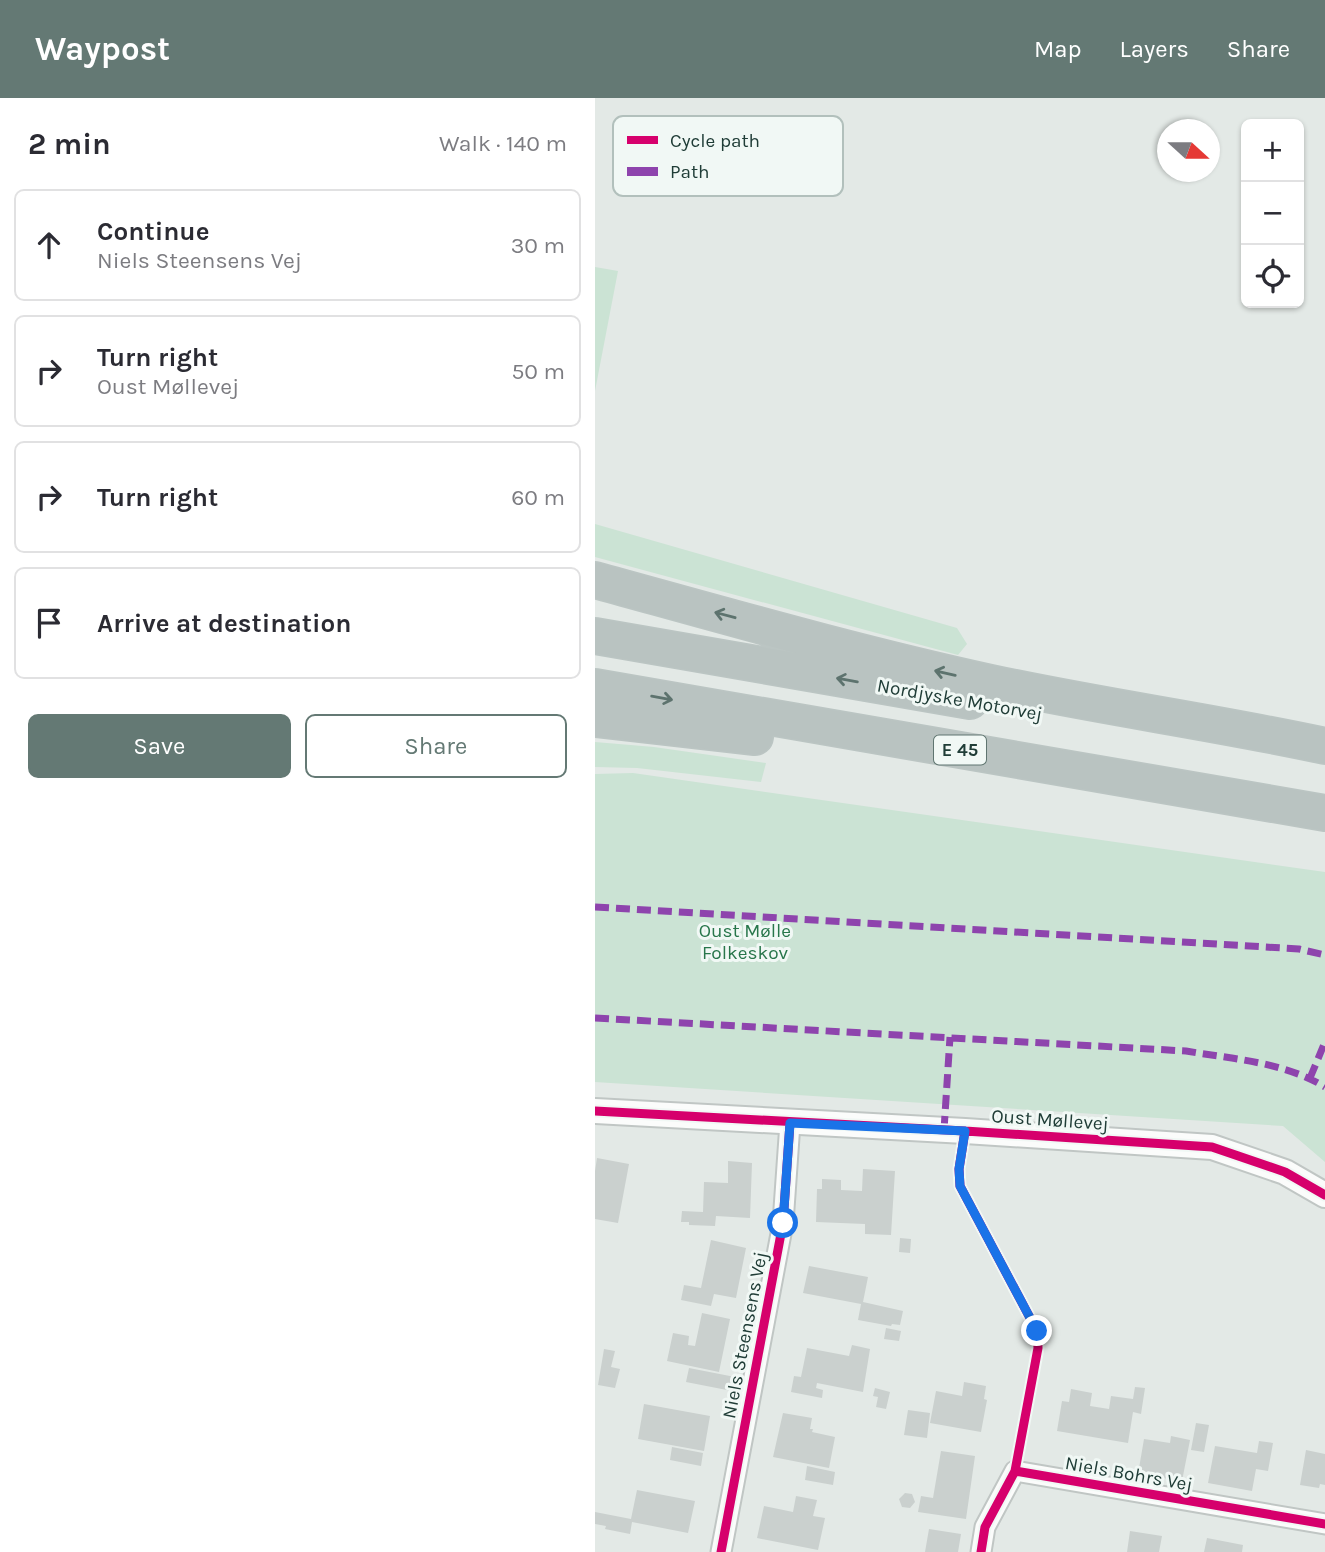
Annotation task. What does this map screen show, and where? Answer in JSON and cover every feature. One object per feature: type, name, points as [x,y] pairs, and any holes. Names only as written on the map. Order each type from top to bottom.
[{"type":"highway","points":[[595,580],[931,670],[1325,746]]},
{"type":"highway","name":"Nordjyske Motorvej","points":[[595,636],[1325,762]]},
{"type":"highway","name":"E 45","points":[[595,687],[1325,813]]},
{"type":"highway","points":[[595,719],[757,737],[1148,803],[1325,823]]},
{"type":"street","name":"Oust Møllevej","points":[[595,1111],[1212,1147],[1285,1172],[1325,1195]]},
{"type":"street","name":"Niels Steensens Vej","points":[[721,1552],[783,1223],[790,1123]]},
{"type":"street","name":"Niels Bohrs Vej","points":[[981,1552],[985,1527],[1015,1471],[1325,1524]]},
{"type":"green space","points":[[595,267],[618,271],[595,391]]},
{"type":"green space","points":[[595,524],[957,628],[967,644],[958,655],[595,557]]},
{"type":"green space","points":[[595,742],[654,747],[766,763],[761,782],[637,768],[595,767]]},
{"type":"green space","name":"Oust Mølle Folkeskov","points":[[633,773],[1325,872],[1325,1162],[1283,1126],[595,1082],[595,774]]},
{"type":"building","points":[[597,1158],[629,1164],[618,1223],[595,1219]]},
{"type":"building","points":[[728,1161],[752,1163],[750,1218],[716,1216],[715,1226],[681,1222],[682,1211],[703,1212],[704,1182],[728,1183]]},
{"type":"building","points":[[863,1169],[895,1171],[891,1235],[865,1234],[865,1224],[816,1222],[817,1189],[822,1189],[822,1179],[841,1180],[841,1190],[862,1191]]},
{"type":"building","points":[[900,1238],[911,1239],[910,1253],[899,1252]]},
{"type":"building","points":[[711,1240],[746,1248],[736,1298],[714,1294],[711,1306],[681,1300],[684,1285],[701,1288]]},
{"type":"building","points":[[809,1266],[868,1277],[863,1302],[903,1311],[900,1325],[858,1320],[861,1304],[803,1293]]},
{"type":"building","points":[[702,1313],[730,1319],[719,1372],[667,1361],[673,1333],[689,1336],[688,1345],[695,1346]]},
{"type":"building","points":[[886,1328],[901,1331],[899,1341],[884,1339]]},
{"type":"building","points":[[852,1345],[870,1349],[863,1392],[817,1383],[816,1388],[823,1390],[822,1398],[791,1392],[794,1376],[801,1377],[807,1348],[849,1356]]},
{"type":"building","points":[[604,1349],[615,1351],[611,1367],[620,1369],[615,1388],[598,1385]]},
{"type":"building","points":[[689,1368],[735,1377],[732,1391],[686,1382]]},
{"type":"building","points":[[964,1382],[986,1386],[984,1399],[987,1400],[981,1432],[930,1423],[936,1391],[962,1396]]},
{"type":"building","points":[[1135,1387],[1145,1388],[1141,1414],[1133,1412],[1128,1443],[1057,1431],[1062,1401],[1069,1402],[1071,1389],[1092,1393],[1090,1406],[1109,1409],[1111,1396],[1133,1399]]},
{"type":"building","points":[[875,1388],[890,1392],[886,1409],[876,1407],[878,1397],[873,1396]]},
{"type":"building","points":[[644,1404],[710,1416],[704,1451],[638,1439]]},
{"type":"building","points":[[908,1410],[930,1413],[927,1438],[904,1435]]},
{"type":"building","points":[[783,1413],[812,1418],[812,1432],[835,1437],[829,1468],[773,1457]]},
{"type":"building","points":[[1196,1423],[1209,1425],[1204,1452],[1191,1450]]},
{"type":"building","points":[[1171,1436],[1190,1440],[1182,1481],[1138,1474],[1144,1439],[1170,1443]]},
{"type":"building","points":[[1259,1441],[1273,1443],[1268,1471],[1256,1469],[1252,1491],[1208,1483],[1215,1446],[1257,1453]]},
{"type":"building","points":[[672,1447],[703,1453],[701,1466],[670,1460]]},
{"type":"building","points":[[1306,1450],[1325,1454],[1325,1485],[1320,1484],[1319,1488],[1300,1485]]},
{"type":"building","points":[[941,1451],[975,1456],[966,1519],[918,1512],[921,1496],[933,1498]]},
{"type":"building","points":[[807,1466],[835,1472],[833,1485],[805,1480]]},
{"type":"building","points":[[637,1490],[695,1501],[688,1533],[632,1522],[630,1534],[595,1524],[595,1512],[631,1519]]},
{"type":"building","points":[[905,1493],[912,1494],[915,1502],[910,1508],[902,1507],[899,1499]]},
{"type":"building","points":[[796,1496],[817,1500],[813,1516],[825,1518],[818,1550],[757,1538],[764,1506],[793,1512]]},
{"type":"building","points":[[929,1529],[961,1534],[958,1552],[925,1552]]},
{"type":"building","points":[[1130,1531],[1162,1536],[1159,1552],[1127,1552]]},
{"type":"building","points":[[1207,1538],[1243,1545],[1242,1552],[1204,1552]]},
{"type":"marked path","points":[[595,907],[1299,949],[1325,955]]},
{"type":"marked path","points":[[595,1018],[1186,1051],[1275,1067],[1325,1087]]},
{"type":"marked path","points":[[944,1130],[950,1037]]},
{"type":"marked path","points":[[1310,1078],[1325,1042]]},
{"type":"cycle path","points":[[595,1111],[1212,1147],[1285,1172],[1325,1195]]},
{"type":"cycle path","points":[[721,1552],[783,1223],[790,1123]]},
{"type":"cycle path","points":[[965,1131],[959,1169],[960,1186],[1037,1331],[1038,1348],[1015,1471]]},
{"type":"cycle path","points":[[981,1552],[985,1527],[1015,1471],[1325,1524]]},
{"type":"route","points":[[783,1223],[790,1123],[965,1131],[959,1169],[960,1186],[1037,1331]]}]
